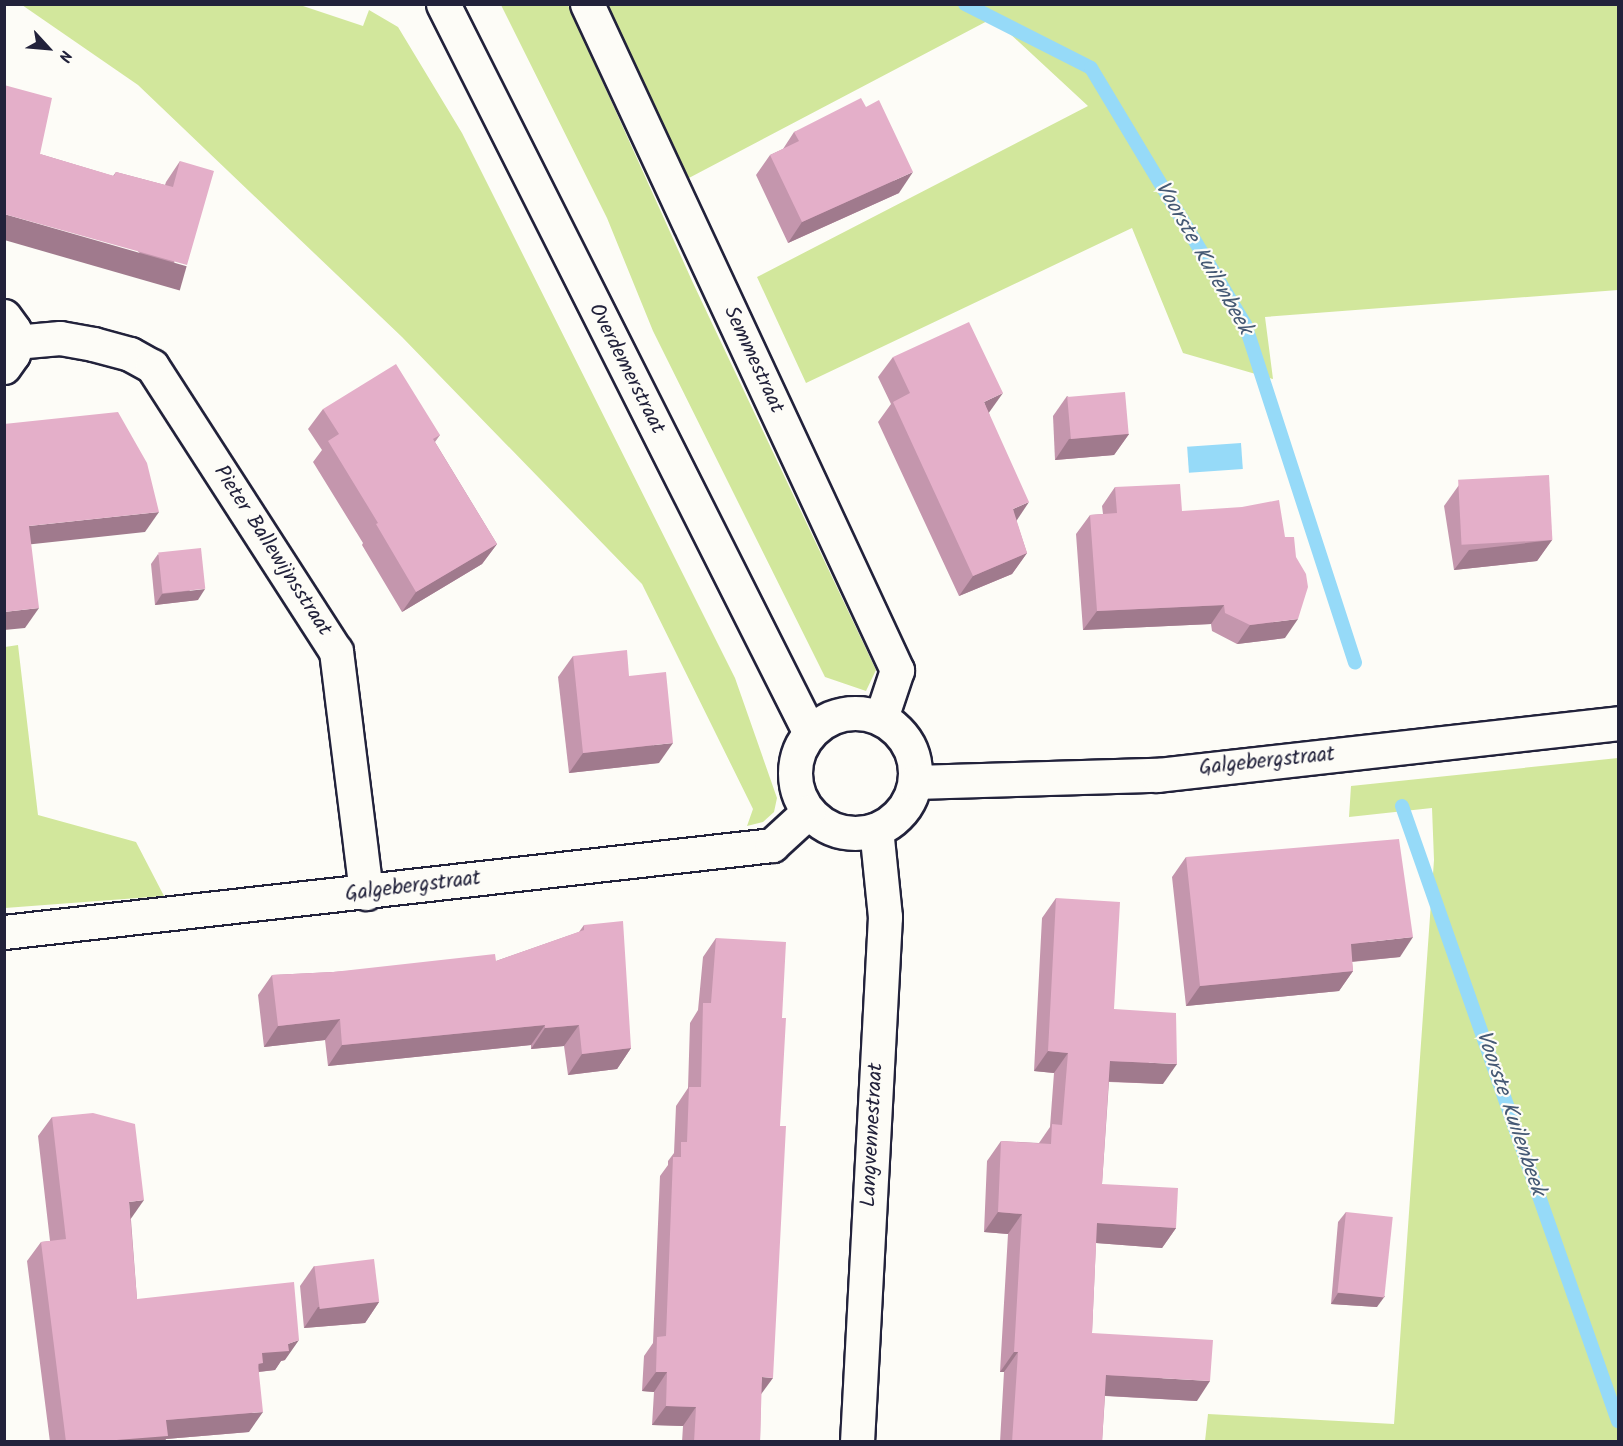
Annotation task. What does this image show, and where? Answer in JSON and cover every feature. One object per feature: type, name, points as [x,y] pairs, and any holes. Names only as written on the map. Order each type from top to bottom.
[{"type":"street","name":"Overdemerstraat","points":[[443,4],[810,733]]},
{"type":"street","name":"Semmestraat","points":[[587,4],[897,670],[881,718]]},
{"type":"street","name":"Pieter Ballewijnsstraat","points":[[8,342],[60,338],[130,354],[152,366],[336,651],[366,893]]},
{"type":"street","points":[[862,712],[881,718],[901,734],[913,756],[915,782],[908,802],[895,818],[876,829],[852,833],[827,827],[808,812],[798,793],[794,772],[798,751],[810,733],[824,720],[842,713],[862,712]]},
{"type":"street","name":"Galgebergstraat","points":[[915,782],[1157,775],[1618,723]]},
{"type":"street","name":"Galgebergstraat","points":[[4,932],[366,893],[772,845],[808,812]]},
{"type":"street","name":"Langvennestraat","points":[[857,1442],[885,917],[876,829]]},
{"type":"green space","points":[[22,5],[300,5],[363,26],[369,10],[398,27],[462,133],[735,678],[777,798],[774,812],[763,822],[747,826],[753,809],[642,584],[402,337],[138,85]]},
{"type":"green space","points":[[501,5],[568,5],[693,283],[876,670],[866,691],[825,677],[653,331],[607,218]]},
{"type":"green space","points":[[608,5],[1618,5],[1618,290],[1265,317],[1273,379],[1183,353],[1132,228],[806,383],[757,277],[1088,106],[993,18],[687,179]]},
{"type":"green space","points":[[18,645],[38,815],[136,842],[164,896],[5,908],[5,647]]},
{"type":"green space","points":[[1618,758],[1618,1441],[1205,1441],[1208,1414],[1394,1424],[1434,860],[1432,808],[1349,817],[1351,786]]},
{"type":"water","points":[[1241,443],[1243,469],[1189,473],[1187,447]]},
{"type":"building","points":[[4,85],[52,98],[40,154],[114,176],[116,172],[173,187],[180,161],[214,171],[187,265],[4,214]]},
{"type":"building","points":[[861,98],[866,107],[879,100],[913,172],[802,222],[770,155],[799,141],[794,132]]},
{"type":"building","points":[[969,322],[1003,393],[984,402],[1029,502],[1013,509],[1027,553],[973,576],[893,402],[910,393],[893,357]]},
{"type":"building","points":[[396,364],[440,435],[433,439],[497,544],[416,592],[376,524],[378,523],[328,441],[339,434],[323,409]]},
{"type":"building","points":[[1125,392],[1129,434],[1071,439],[1067,397]]},
{"type":"building","points":[[118,412],[147,463],[159,512],[29,526],[39,608],[4,612],[4,424]]},
{"type":"building","points":[[1549,475],[1552,540],[1462,545],[1458,480]]},
{"type":"building","points":[[1180,484],[1182,511],[1242,507],[1279,500],[1285,537],[1294,537],[1296,557],[1306,574],[1308,587],[1298,619],[1250,625],[1225,613],[1224,605],[1097,611],[1090,515],[1117,513],[1115,487]]},
{"type":"building","points":[[201,548],[205,589],[163,593],[158,552]]},
{"type":"building","points":[[627,650],[629,676],[666,672],[673,743],[583,753],[573,656]]},
{"type":"building","points":[[1399,839],[1413,937],[1351,944],[1353,971],[1200,986],[1186,857]]},
{"type":"building","points":[[1056,898],[1120,902],[1114,1009],[1176,1013],[1177,1064],[1110,1061],[1102,1184],[1178,1188],[1176,1228],[1097,1223],[1092,1333],[1213,1340],[1210,1381],[1106,1375],[1102,1442],[1012,1442],[1018,1352],[1014,1352],[1022,1214],[998,1212],[1001,1141],[1051,1144],[1052,1124],[1062,1125],[1068,1053],[1048,1051]]},
{"type":"building","points":[[623,921],[631,1048],[582,1054],[579,1025],[545,1028],[545,1025],[342,1045],[340,1019],[278,1026],[272,975],[333,972],[495,954],[496,961],[584,930],[584,925]]},
{"type":"building","points":[[716,938],[786,942],[782,1018],[786,1018],[780,1126],[786,1126],[773,1378],[762,1377],[760,1442],[694,1442],[696,1407],[666,1406],[667,1372],[656,1372],[657,1337],[666,1336],[673,1157],[681,1157],[681,1142],[687,1142],[689,1087],[701,1087],[703,1003],[711,1003]]},
{"type":"building","points":[[93,1113],[135,1124],[144,1200],[129,1202],[137,1299],[294,1282],[299,1340],[288,1344],[289,1351],[262,1353],[263,1363],[258,1364],[263,1412],[166,1420],[168,1436],[66,1442],[41,1242],[66,1239],[52,1117]]},
{"type":"building","points":[[1346,1212],[1393,1217],[1384,1297],[1338,1293]]},
{"type":"building","points":[[374,1259],[379,1302],[320,1309],[314,1266]]},
{"type":"waterway","name":"Voorste Kuilenbeek","points":[[965,4],[1091,68],[1245,324],[1355,663]]},
{"type":"waterway","name":"Voorste Kuilenbeek","points":[[1402,806],[1618,1421]]}]
